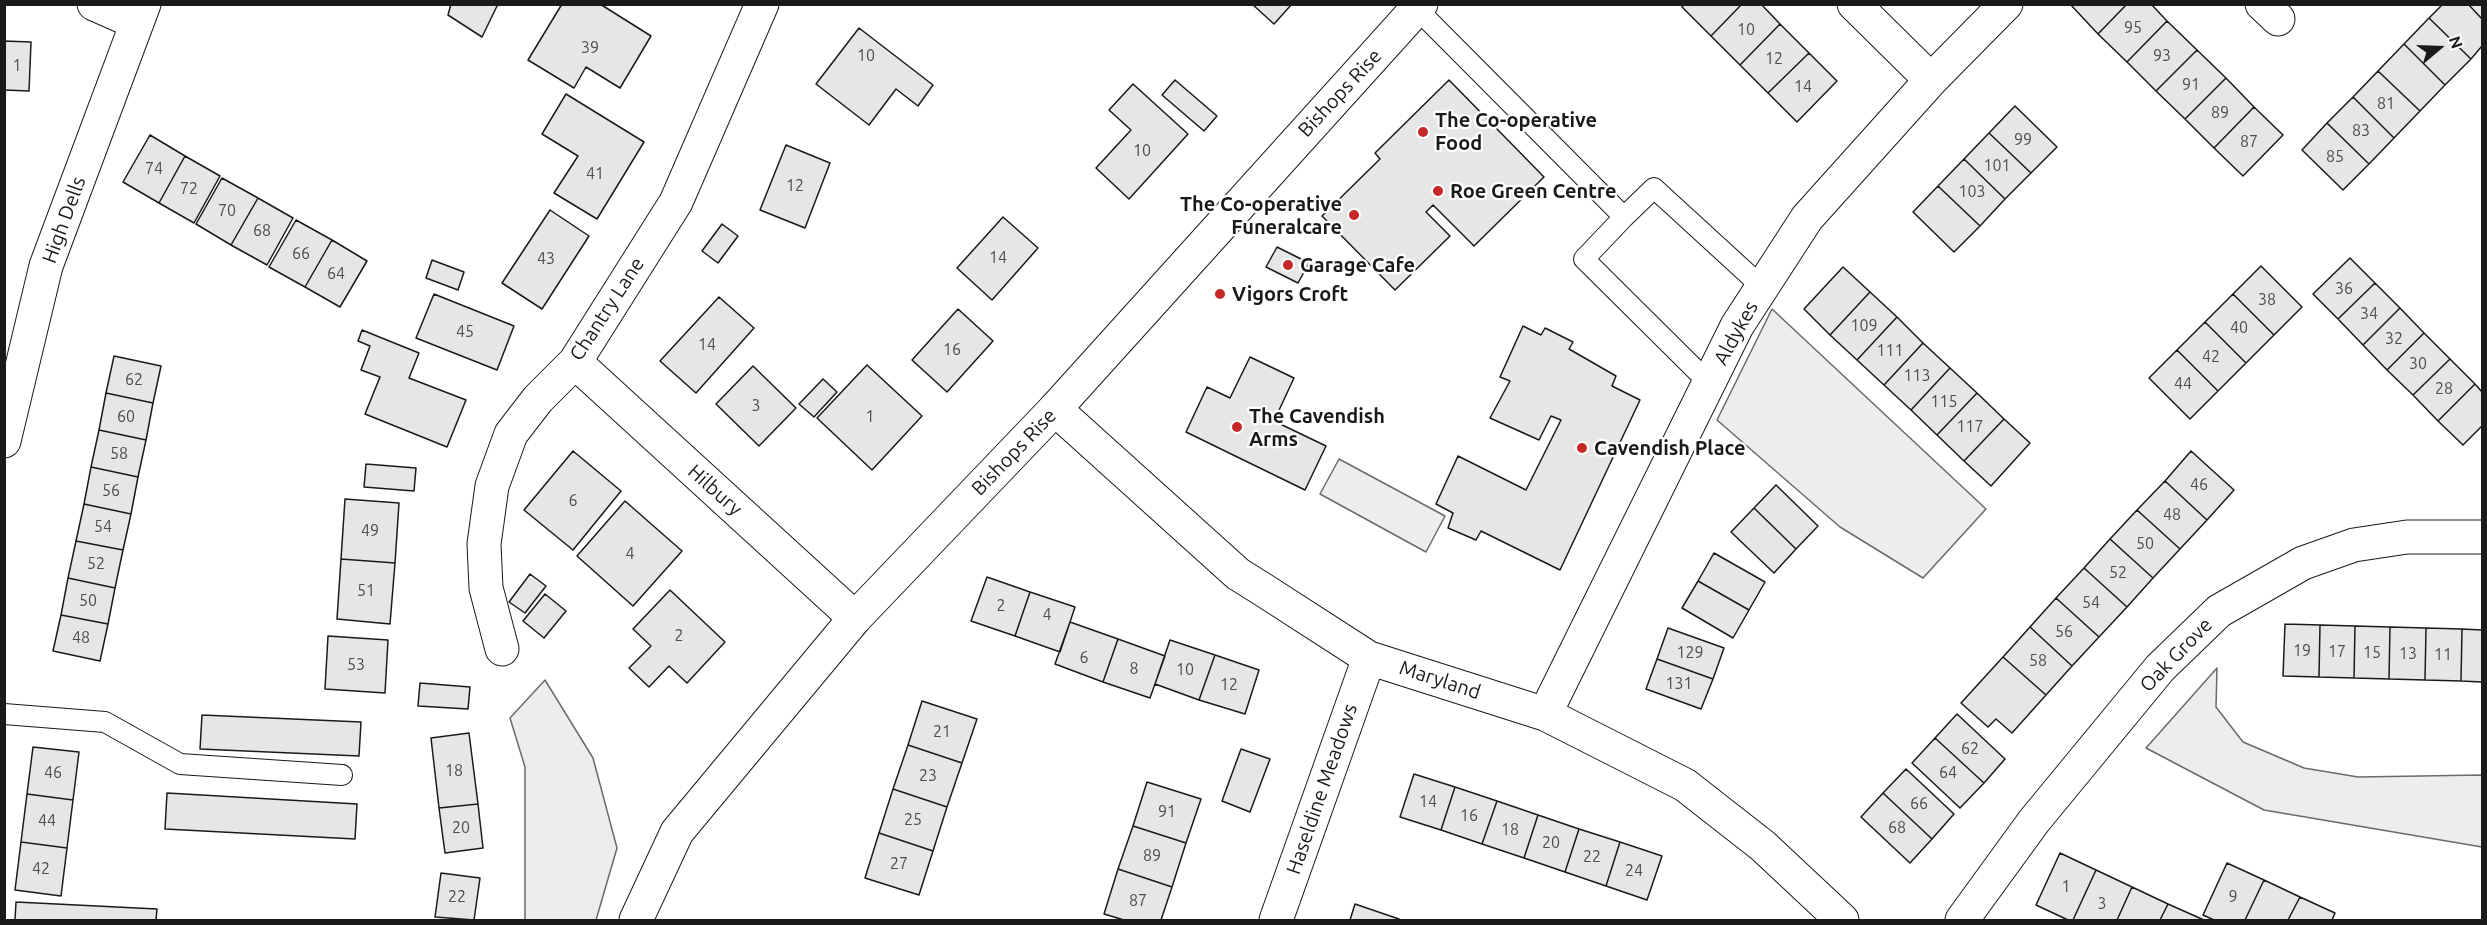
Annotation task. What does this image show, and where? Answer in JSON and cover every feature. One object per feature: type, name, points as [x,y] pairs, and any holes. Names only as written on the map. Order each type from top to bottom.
[{"type":"street","points":[[94,4],[140,14]]},
{"type":"street","name":"Chantry Lane","points":[[502,649],[486,588],[484,544],[492,486],[511,434],[538,399],[575,362],[676,202],[762,4]]},
{"type":"street","points":[[1854,4],[1931,80]]},
{"type":"street","name":"Aldykes","points":[[1545,714],[1737,326],[1762,287],[1808,218],[1931,80],[2006,4]]},
{"type":"street","name":"Bishops Rise","points":[[636,921],[677,832],[855,618],[1055,409],[1419,7]]},
{"type":"street","name":"High Dells","points":[[4,441],[46,266],[140,14]]},
{"type":"street","name":"Hilbury","points":[[575,362],[855,618]]},
{"type":"street","name":"Maryland","points":[[1055,409],[1238,574],[1369,658],[1545,714],[1685,786],[1763,846],[1842,921]]},
{"type":"street","name":"Oak Grove","points":[[1962,921],[2034,821],[2160,668],[2219,611],[2303,563],[2354,545],[2407,537],[2482,537]]},
{"type":"street","name":"Haseldine Meadows","points":[[1276,921],[1369,658]]},
{"type":"lane","points":[[1419,7],[1624,217]]},
{"type":"lane","points":[[1709,383],[1584,259],[1654,188],[1762,287]]},
{"type":"lane","points":[[4,714],[105,722],[180,764],[342,775]]},
{"type":"shaded area","points":[[1772,309],[1986,509],[1923,578],[1840,527],[1717,420]]},
{"type":"shaded area","points":[[1339,459],[1445,516],[1426,552],[1320,494]]},
{"type":"shaded area","points":[[2217,668],[2216,707],[2243,742],[2304,768],[2358,777],[2482,775],[2482,847],[2264,810],[2146,748]]},
{"type":"shaded area","points":[[545,680],[593,758],[617,848],[596,920],[525,920],[525,767],[510,718]]},
{"type":"building","points":[[451,4],[498,4],[482,37],[448,15]]},
{"type":"building","points":[[562,4],[600,4],[651,36],[620,88],[586,67],[574,88],[528,60]]},
{"type":"building","points":[[1252,4],[1292,4],[1274,24]]},
{"type":"building","points":[[1684,4],[1742,4],[1711,36],[1682,7]]},
{"type":"building","points":[[1742,4],[1761,4],[1780,24],[1740,65],[1711,36]]},
{"type":"building","points":[[2070,4],[2127,4],[2098,34]]},
{"type":"building","points":[[2127,4],[2151,4],[2167,21],[2127,62],[2098,34]]},
{"type":"building","points":[[2443,4],[2468,4],[2482,19],[2482,46],[2471,59],[2429,18]]},
{"type":"building","points":[[2468,4],[2482,4],[2482,19]]},
{"type":"building","points":[[2429,18],[2471,59],[2445,85],[2404,44]]},
{"type":"building","points":[[2167,21],[2197,50],[2156,91],[2127,62]]},
{"type":"building","points":[[1780,24],[1809,53],[1768,93],[1740,65]]},
{"type":"building","points":[[859,28],[933,85],[918,106],[896,89],[869,125],[816,84]]},
{"type":"building","points":[[4,41],[31,42],[29,91],[4,90]]},
{"type":"building","points":[[2404,44],[2445,85],[2420,111],[2378,71]]},
{"type":"building","points":[[2197,50],[2226,78],[2185,119],[2156,91]]},
{"type":"building","points":[[1809,53],[1837,81],[1797,122],[1768,93]]},
{"type":"building","points":[[2378,71],[2420,111],[2394,138],[2353,97]]},
{"type":"building","points":[[2226,78],[2254,107],[2214,148],[2185,119]]},
{"type":"building","points":[[1175,80],[1217,116],[1204,131],[1162,95]]},
{"type":"building","name":"Roe Green Centre","points":[[1449,80],[1544,177],[1474,246],[1433,205],[1426,212],[1450,236],[1395,290],[1322,216],[1380,159],[1375,153]]},
{"type":"building","points":[[1133,84],[1188,134],[1129,199],[1096,168],[1131,130],[1109,110]]},
{"type":"building","points":[[566,94],[644,142],[597,219],[554,193],[578,156],[542,134]]},
{"type":"building","points":[[2353,97],[2394,138],[2369,164],[2327,123]]},
{"type":"building","points":[[2015,106],[2057,147],[2031,173],[1989,133]]},
{"type":"building","points":[[2254,107],[2283,135],[2243,176],[2214,148]]},
{"type":"building","points":[[2327,123],[2369,164],[2343,190],[2302,150]]},
{"type":"building","points":[[1989,133],[2031,173],[2005,199],[1964,159]]},
{"type":"building","points":[[150,135],[185,156],[159,203],[123,182]]},
{"type":"building","points":[[786,145],[830,163],[805,228],[760,210]]},
{"type":"building","points":[[185,156],[220,176],[194,223],[159,203]]},
{"type":"building","points":[[1964,159],[2005,199],[1980,226],[1938,186]]},
{"type":"building","points":[[222,178],[258,198],[231,245],[196,224]]},
{"type":"building","points":[[1938,186],[1980,226],[1954,252],[1913,212]]},
{"type":"building","points":[[258,198],[293,218],[267,265],[231,245]]},
{"type":"building","points":[[550,210],[589,236],[542,309],[502,283]]},
{"type":"building","points":[[1003,217],[1038,248],[992,300],[957,268]]},
{"type":"building","points":[[296,220],[332,240],[305,287],[269,267]]},
{"type":"building","points":[[722,224],[738,236],[718,263],[702,251]]},
{"type":"building","points":[[332,240],[367,261],[340,307],[305,287]]},
{"type":"building","name":"Garage Cafe","points":[[1277,247],[1309,263],[1298,283],[1266,267]]},
{"type":"building","points":[[2350,258],[2375,283],[2338,319],[2313,294]]},
{"type":"building","points":[[432,260],[464,272],[458,290],[426,278]]},
{"type":"building","points":[[2261,266],[2302,307],[2274,335],[2233,294]]},
{"type":"building","points":[[1843,267],[1870,292],[1830,335],[1804,309]]},
{"type":"building","points":[[2375,283],[2400,308],[2363,345],[2338,319]]},
{"type":"building","points":[[1870,292],[1897,317],[1857,360],[1830,335]]},
{"type":"building","points":[[434,294],[514,326],[497,370],[416,338]]},
{"type":"building","points":[[2233,294],[2274,335],[2246,363],[2205,322]]},
{"type":"building","points":[[719,297],[754,328],[696,393],[660,361]]},
{"type":"building","points":[[2400,308],[2424,333],[2387,370],[2363,345]]},
{"type":"building","points":[[958,309],[993,341],[947,392],[912,360]]},
{"type":"building","points":[[1897,317],[1923,343],[1884,385],[1857,360]]},
{"type":"building","points":[[2205,322],[2246,363],[2218,391],[2177,350]]},
{"type":"building","name":"Cavendish Place","points":[[1523,326],[1541,335],[1545,328],[1573,342],[1569,349],[1616,376],[1612,386],[1640,400],[1560,570],[1481,531],[1476,540],[1448,528],[1453,513],[1436,504],[1458,456],[1526,490],[1561,420],[1551,416],[1539,440],[1490,418],[1510,381],[1500,377]]},
{"type":"building","points":[[362,330],[419,353],[409,378],[466,400],[447,447],[365,414],[380,377],[361,370],[370,346],[358,341]]},
{"type":"building","points":[[2424,333],[2450,359],[2413,395],[2387,370]]},
{"type":"building","points":[[1923,343],[1950,368],[1911,410],[1884,385]]},
{"type":"building","points":[[2177,350],[2218,391],[2190,419],[2149,378]]},
{"type":"building","points":[[114,356],[161,366],[153,403],[106,393]]},
{"type":"building","name":"The Cavendish Arms","points":[[1250,357],[1294,378],[1274,421],[1326,446],[1305,490],[1186,432],[1207,387],[1230,398]]},
{"type":"building","points":[[2450,359],[2475,384],[2438,421],[2413,395]]},
{"type":"building","points":[[867,365],[922,416],[872,470],[817,418]]},
{"type":"building","points":[[753,366],[796,408],[759,446],[716,404]]},
{"type":"building","points":[[1950,368],[1977,393],[1937,435],[1911,410]]},
{"type":"building","points":[[823,379],[837,392],[814,417],[799,404]]},
{"type":"building","points":[[2475,384],[2482,392],[2482,426],[2463,445],[2438,421]]},
{"type":"building","points":[[106,393],[153,403],[146,440],[99,430]]},
{"type":"building","points":[[1977,393],[2004,419],[1964,461],[1937,435]]},
{"type":"building","points":[[2004,419],[2030,443],[1991,486],[1964,461]]},
{"type":"building","points":[[99,430],[146,440],[138,477],[91,467]]},
{"type":"building","points":[[573,451],[621,491],[573,550],[524,510]]},
{"type":"building","points":[[2191,451],[2234,490],[2207,520],[2165,481]]},
{"type":"building","points":[[366,464],[416,468],[414,491],[364,487]]},
{"type":"building","points":[[91,467],[138,477],[131,514],[84,504]]},
{"type":"building","points":[[2165,481],[2207,520],[2180,549],[2137,510]]},
{"type":"building","points":[[1776,485],[1818,526],[1796,549],[1754,508]]},
{"type":"building","points":[[345,499],[399,503],[395,563],[341,559]]},
{"type":"building","points":[[625,501],[682,551],[633,606],[577,556]]},
{"type":"building","points":[[84,504],[131,514],[123,550],[76,541]]},
{"type":"building","points":[[1754,508],[1796,549],[1774,573],[1731,532]]},
{"type":"building","points":[[2137,510],[2180,549],[2153,578],[2110,539]]},
{"type":"building","points":[[2110,539],[2153,578],[2127,607],[2084,568]]},
{"type":"building","points":[[76,541],[123,550],[115,588],[68,578]]},
{"type":"building","points":[[1714,553],[1765,582],[1749,610],[1698,581]]},
{"type":"building","points":[[341,559],[395,563],[390,624],[337,619]]},
{"type":"building","points":[[2084,568],[2127,607],[2099,637],[2056,598]]},
{"type":"building","points":[[530,574],[546,586],[525,613],[509,602]]},
{"type":"building","points":[[987,577],[1030,592],[1015,636],[971,621]]},
{"type":"building","points":[[68,578],[115,588],[108,624],[61,615]]},
{"type":"building","points":[[1698,581],[1749,610],[1733,638],[1682,608]]},
{"type":"building","points":[[670,590],[725,642],[687,683],[669,666],[649,687],[629,668],[651,646],[633,629]]},
{"type":"building","points":[[1030,592],[1075,607],[1060,652],[1015,636]]},
{"type":"building","points":[[545,594],[566,611],[544,638],[523,621]]},
{"type":"building","points":[[2056,598],[2099,637],[2072,666],[2030,627]]},
{"type":"building","points":[[61,615],[108,624],[100,661],[53,651]]},
{"type":"building","points":[[1070,622],[1118,639],[1103,682],[1055,664]]},
{"type":"building","points":[[2285,624],[2320,625],[2319,677],[2283,676]]},
{"type":"building","points":[[2320,625],[2355,626],[2354,678],[2319,677]]},
{"type":"building","points":[[2355,626],[2390,627],[2389,679],[2354,678]]},
{"type":"building","points":[[2030,627],[2072,666],[2046,695],[2003,657]]},
{"type":"building","points":[[2390,627],[2426,628],[2425,680],[2389,679]]},
{"type":"building","points":[[1668,628],[1724,648],[1713,679],[1657,659]]},
{"type":"building","points":[[2426,628],[2462,629],[2461,681],[2425,680]]},
{"type":"building","points":[[2462,629],[2482,630],[2482,682],[2461,681]]},
{"type":"building","points":[[328,636],[388,640],[385,693],[325,689]]},
{"type":"building","points":[[1118,639],[1165,656],[1150,698],[1103,682]]},
{"type":"building","points":[[1170,640],[1215,655],[1199,700],[1155,684]]},
{"type":"building","points":[[1215,655],[1259,670],[1245,714],[1199,700]]},
{"type":"building","points":[[2003,657],[2046,695],[2012,733],[1996,719],[1988,727],[1961,703]]},
{"type":"building","points":[[1657,659],[1713,679],[1701,709],[1646,689]]},
{"type":"building","points":[[420,683],[470,687],[468,709],[418,706]]},
{"type":"building","points":[[922,701],[977,719],[962,763],[908,745]]},
{"type":"building","points":[[1957,714],[2005,759],[1984,783],[1935,738]]},
{"type":"building","points":[[202,715],[361,722],[359,756],[200,749]]},
{"type":"building","points":[[469,733],[478,804],[439,808],[431,738]]},
{"type":"building","points":[[1935,738],[1984,783],[1960,808],[1912,763]]},
{"type":"building","points":[[908,745],[962,763],[947,807],[893,789]]},
{"type":"building","points":[[33,747],[79,752],[73,800],[27,794]]},
{"type":"building","points":[[1241,749],[1270,759],[1250,812],[1222,801]]},
{"type":"building","points":[[1906,769],[1954,814],[1932,839],[1883,793]]},
{"type":"building","points":[[1414,774],[1455,787],[1441,830],[1400,817]]},
{"type":"building","points":[[1147,782],[1201,799],[1186,843],[1133,826]]},
{"type":"building","points":[[1455,787],[1497,801],[1482,844],[1441,830]]},
{"type":"building","points":[[893,789],[947,807],[933,851],[879,833]]},
{"type":"building","points":[[167,793],[357,804],[355,839],[165,829]]},
{"type":"building","points":[[1883,793],[1932,839],[1910,863],[1861,817]]},
{"type":"building","points":[[27,794],[73,800],[67,848],[21,842]]},
{"type":"building","points":[[1497,801],[1538,815],[1524,858],[1482,844]]},
{"type":"building","points":[[478,804],[483,848],[445,853],[439,808]]},
{"type":"building","points":[[1538,815],[1579,829],[1565,872],[1524,858]]},
{"type":"building","points":[[1133,826],[1186,843],[1172,887],[1118,869]]},
{"type":"building","points":[[1579,829],[1620,842],[1606,886],[1565,872]]},
{"type":"building","points":[[879,833],[933,851],[919,895],[865,878]]},
{"type":"building","points":[[21,842],[67,848],[61,896],[15,890]]},
{"type":"building","points":[[1620,842],[1662,856],[1647,900],[1606,886]]},
{"type":"building","points":[[2060,853],[2096,870],[2073,920],[2068,920],[2036,905]]},
{"type":"building","points":[[2227,863],[2264,880],[2245,920],[2214,920],[2203,915]]},
{"type":"building","points":[[1118,869],[1172,887],[1161,920],[1124,920],[1104,914]]},
{"type":"building","points":[[2096,870],[2132,887],[2117,920],[2073,920]]},
{"type":"building","points":[[441,873],[480,878],[474,920],[435,917]]},
{"type":"building","points":[[2264,880],[2300,897],[2288,920],[2245,920]]},
{"type":"building","points":[[2132,887],[2168,904],[2160,920],[2117,920]]},
{"type":"building","points":[[2300,897],[2335,913],[2332,920],[2288,920]]},
{"type":"building","points":[[16,902],[157,909],[156,920],[15,920]]},
{"type":"building","points":[[1355,904],[1399,919],[1350,920]]},
{"type":"building","points":[[2168,904],[2204,920],[2160,920]]},
{"type":"place","name":"The Co-operative Food","points":[[1423,132]]},
{"type":"place","name":"Roe Green Centre","points":[[1438,191]]},
{"type":"place","name":"The Co-operative Funeralcare","points":[[1354,215]]},
{"type":"place","name":"Garage Cafe","points":[[1288,265]]},
{"type":"place","name":"Vigors Croft","points":[[1220,294]]},
{"type":"place","name":"The Cavendish Arms","points":[[1237,427]]},
{"type":"place","name":"Cavendish Place","points":[[1582,448]]}]
